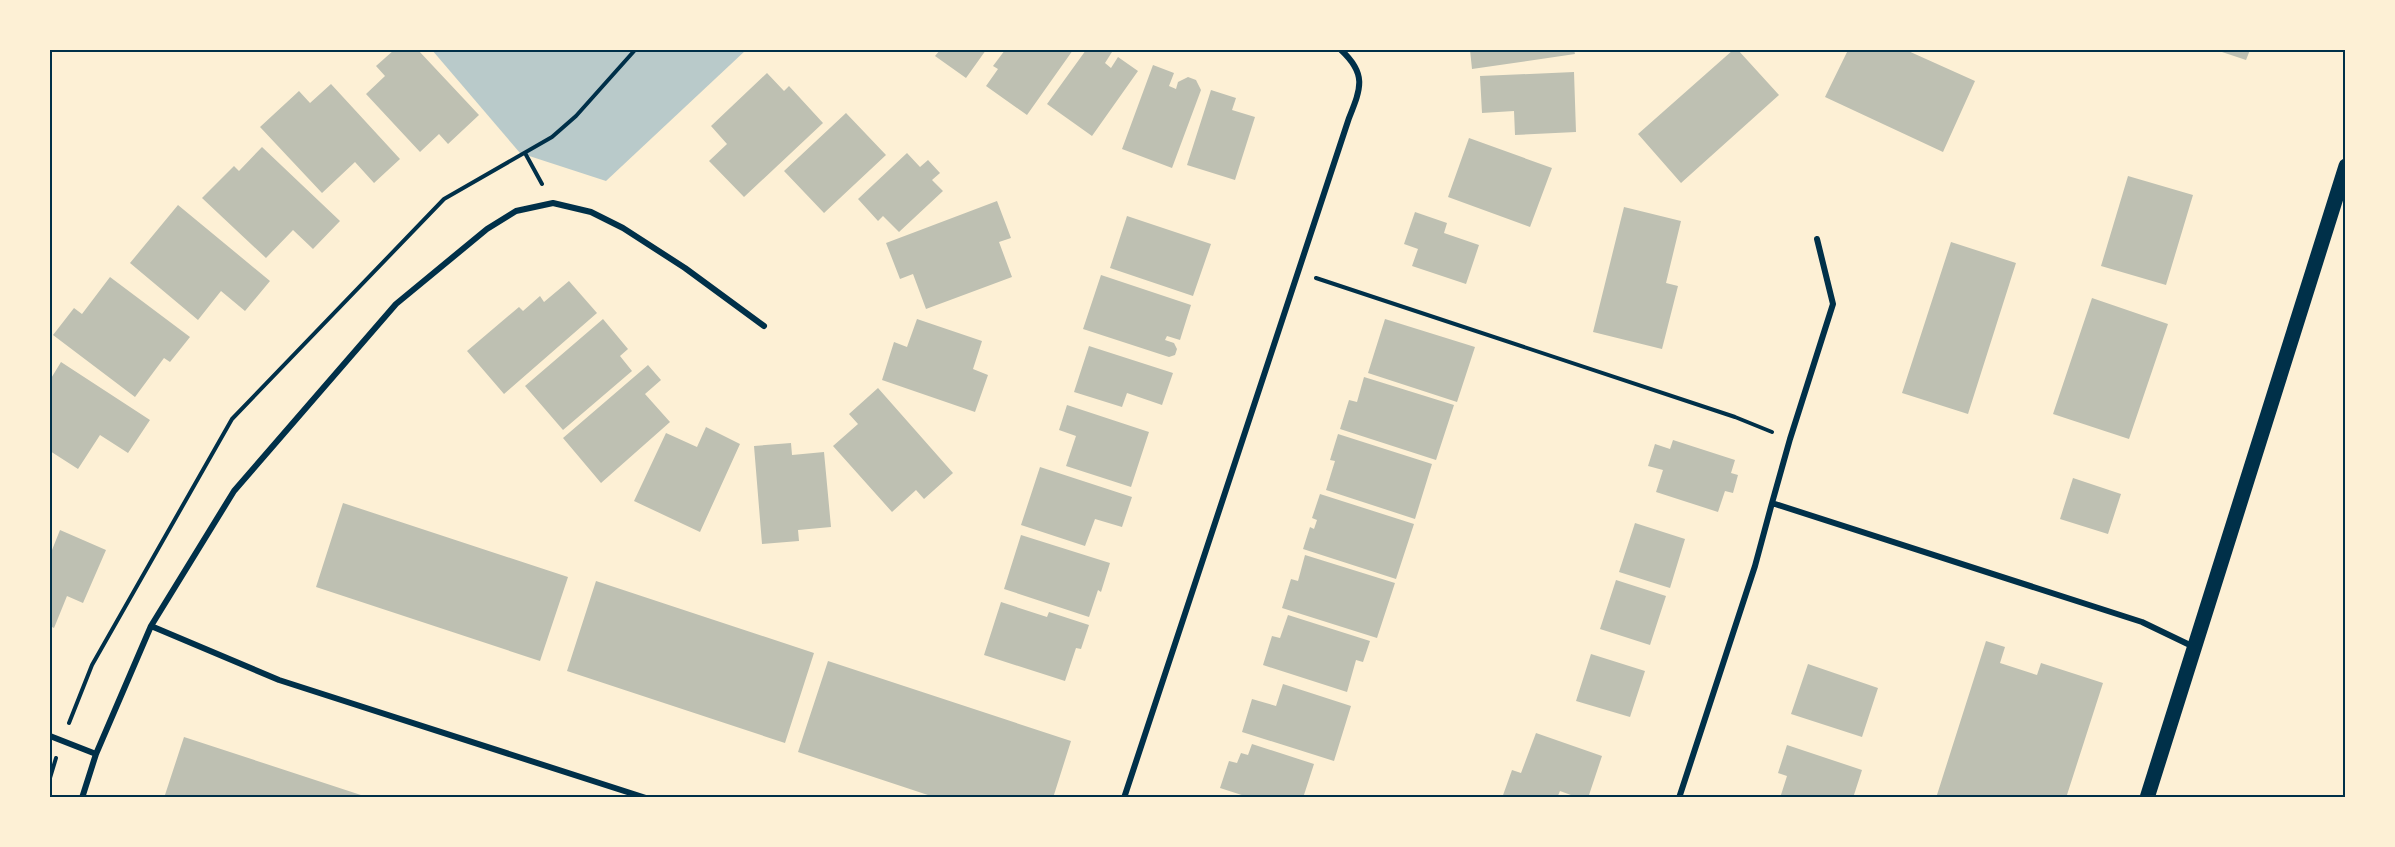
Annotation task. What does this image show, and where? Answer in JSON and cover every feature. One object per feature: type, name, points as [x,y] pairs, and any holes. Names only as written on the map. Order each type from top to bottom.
[{"type":"main road","points":[[2147,798],[2346,166]]},
{"type":"street","points":[[1124,798],[1349,118],[1361,88],[1354,61],[1341,50]]},
{"type":"street","points":[[82,798],[96,754],[151,626],[234,491],[396,304],[487,229],[516,211],[553,202],[591,212],[623,228],[686,268],[764,326]]},
{"type":"street","points":[[1679,798],[1749,584],[1790,439],[1833,304],[1817,239]]},
{"type":"street","points":[[1772,503],[2142,622],[2194,648]]},
{"type":"street","points":[[151,626],[279,680],[646,798]]},
{"type":"street","points":[[50,736],[96,754]]},
{"type":"path","points":[[552,137],[576,116],[635,50]]},
{"type":"path","points":[[525,153],[553,202]]},
{"type":"path","points":[[1298,272],[1735,417],[1790,439]]},
{"type":"shaded area","points":[[432,50],[746,50],[606,181],[520,153]]},
{"type":"building","points":[[394,50],[418,50],[479,115],[448,144],[439,134],[420,152],[366,94],[385,76],[376,66]]},
{"type":"building","points":[[940,50],[986,50],[966,78],[935,56]]},
{"type":"building","points":[[1005,50],[1073,50],[1027,115],[986,86],[998,69],[993,66]]},
{"type":"building","points":[[1086,50],[1108,50],[1112,52],[1105,63],[1111,68],[1118,57],[1138,71],[1092,136],[1047,104]]},
{"type":"building","points":[[1470,50],[1574,50],[1575,54],[1472,69]]},
{"type":"building","points":[[1733,50],[1738,50],[1779,95],[1681,183],[1638,134]]},
{"type":"building","points":[[1848,50],[1906,50],[1975,81],[1943,152],[1825,97]]},
{"type":"building","points":[[2216,50],[2250,50],[2246,60]]},
{"type":"building","points":[[1153,65],[1174,73],[1169,86],[1176,89],[1178,82],[1188,77],[1196,80],[1201,90],[1172,168],[1122,149]]},
{"type":"building","points":[[1574,72],[1576,132],[1515,135],[1514,111],[1482,113],[1480,76]]},
{"type":"building","points":[[767,73],[784,91],[789,86],[823,123],[744,197],[709,161],[727,144],[711,126]]},
{"type":"building","points":[[331,84],[400,159],[374,183],[355,162],[322,193],[260,127],[299,91],[310,103]]},
{"type":"building","points":[[1211,90],[1236,98],[1232,110],[1255,117],[1235,180],[1187,165]]},
{"type":"building","points":[[846,113],[886,155],[824,213],[784,171]]},
{"type":"building","points":[[1469,138],[1552,168],[1530,227],[1448,197]]},
{"type":"building","points":[[262,147],[340,221],[313,249],[293,230],[266,258],[202,198],[234,166],[239,171]]},
{"type":"building","points":[[907,153],[920,167],[928,160],[940,173],[932,180],[943,191],[899,232],[883,216],[878,221],[858,199]]},
{"type":"building","points":[[2128,176],[2193,195],[2166,285],[2101,266]]},
{"type":"building","points":[[997,201],[1011,238],[999,242],[1012,277],[926,309],[913,274],[900,279],[886,243]]},
{"type":"building","points":[[178,205],[270,281],[245,311],[221,291],[198,320],[130,263]]},
{"type":"building","points":[[1624,207],[1681,221],[1666,283],[1678,286],[1662,349],[1593,332]]},
{"type":"building","points":[[1415,212],[1447,223],[1444,233],[1479,245],[1466,284],[1412,266],[1418,249],[1404,244]]},
{"type":"building","points":[[1127,216],[1211,244],[1193,296],[1110,268]]},
{"type":"building","points":[[1951,242],[2016,263],[1968,414],[1902,393]]},
{"type":"building","points":[[1101,275],[1191,305],[1180,340],[1167,336],[1165,340],[1174,343],[1177,349],[1175,355],[1169,357],[1083,329]]},
{"type":"building","points":[[110,277],[190,337],[170,362],[164,358],[135,397],[53,335],[74,308],[82,314]]},
{"type":"building","points":[[569,281],[597,313],[504,394],[467,351],[519,307],[523,311],[540,296],[544,302]]},
{"type":"building","points":[[2092,298],[2168,324],[2129,439],[2053,414]]},
{"type":"building","points":[[603,319],[628,349],[620,356],[632,371],[563,430],[525,386]]},
{"type":"building","points":[[917,319],[982,341],[973,369],[988,375],[975,412],[882,380],[894,342],[907,347]]},
{"type":"building","points":[[1385,319],[1475,347],[1457,402],[1368,373]]},
{"type":"building","points":[[1089,346],[1173,373],[1162,405],[1127,393],[1122,407],[1074,392]]},
{"type":"building","points":[[61,362],[150,420],[128,453],[100,435],[78,469],[50,451],[50,380]]},
{"type":"building","points":[[648,365],[661,380],[645,394],[670,422],[601,483],[563,438]]},
{"type":"building","points":[[1364,377],[1454,405],[1436,460],[1340,429],[1349,400],[1357,402]]},
{"type":"building","points":[[878,388],[953,473],[924,499],[916,490],[892,512],[833,446],[858,424],[849,414]]},
{"type":"building","points":[[1067,405],[1149,432],[1131,487],[1066,466],[1076,436],[1059,430]]},
{"type":"building","points":[[706,427],[740,444],[700,532],[634,501],[666,433],[697,447]]},
{"type":"building","points":[[1338,434],[1432,464],[1415,519],[1326,490],[1335,461],[1330,460]]},
{"type":"building","points":[[1673,440],[1735,460],[1731,473],[1738,475],[1733,493],[1725,491],[1718,512],[1656,492],[1663,470],[1648,466],[1655,444],[1670,449]]},
{"type":"building","points":[[791,443],[792,455],[824,452],[831,527],[798,530],[799,541],[762,544],[754,446]]},
{"type":"building","points":[[1040,467],[1132,497],[1122,527],[1095,519],[1085,546],[1021,525]]},
{"type":"building","points":[[2073,478],[2121,494],[2108,534],[2060,519]]},
{"type":"building","points":[[1320,494],[1414,524],[1396,579],[1303,549],[1310,527],[1314,529],[1317,520],[1312,518]]},
{"type":"building","points":[[343,503],[568,577],[540,661],[316,587]]},
{"type":"building","points":[[1635,523],[1685,539],[1670,588],[1619,572]]},
{"type":"building","points":[[60,530],[106,550],[83,603],[67,596],[54,628],[50,626],[50,555]]},
{"type":"building","points":[[1021,535],[1110,563],[1101,592],[1098,590],[1089,617],[1004,589]]},
{"type":"building","points":[[1305,555],[1395,583],[1377,638],[1282,608],[1291,579],[1298,581]]},
{"type":"building","points":[[1616,580],[1666,596],[1650,645],[1600,629]]},
{"type":"building","points":[[596,581],[814,653],[785,743],[567,671]]},
{"type":"building","points":[[1001,602],[1047,617],[1049,612],[1089,625],[1081,649],[1076,648],[1065,681],[984,655]]},
{"type":"building","points":[[1288,615],[1370,641],[1363,662],[1356,660],[1347,692],[1263,665],[1272,636],[1280,638]]},
{"type":"building","points":[[1986,641],[2005,647],[2000,663],[2037,675],[2041,663],[2103,683],[2066,798],[1936,798]]},
{"type":"building","points":[[1591,654],[1645,671],[1630,717],[1576,701]]},
{"type":"building","points":[[828,661],[1071,741],[1053,798],[937,798],[798,752]]},
{"type":"building","points":[[1808,664],[1878,688],[1862,737],[1791,714]]},
{"type":"building","points":[[1283,684],[1351,706],[1334,761],[1242,732],[1252,699],[1276,706]]},
{"type":"building","points":[[1536,733],[1602,756],[1588,798],[1579,798],[1560,791],[1557,798],[1502,798],[1512,770],[1521,773]]},
{"type":"building","points":[[184,737],[367,797],[367,798],[164,798]]},
{"type":"building","points":[[1252,744],[1314,764],[1303,798],[1251,798],[1220,788],[1229,761],[1237,763],[1241,753],[1248,755]]},
{"type":"building","points":[[1787,745],[1862,770],[1853,798],[1780,798],[1787,776],[1778,773]]}]
